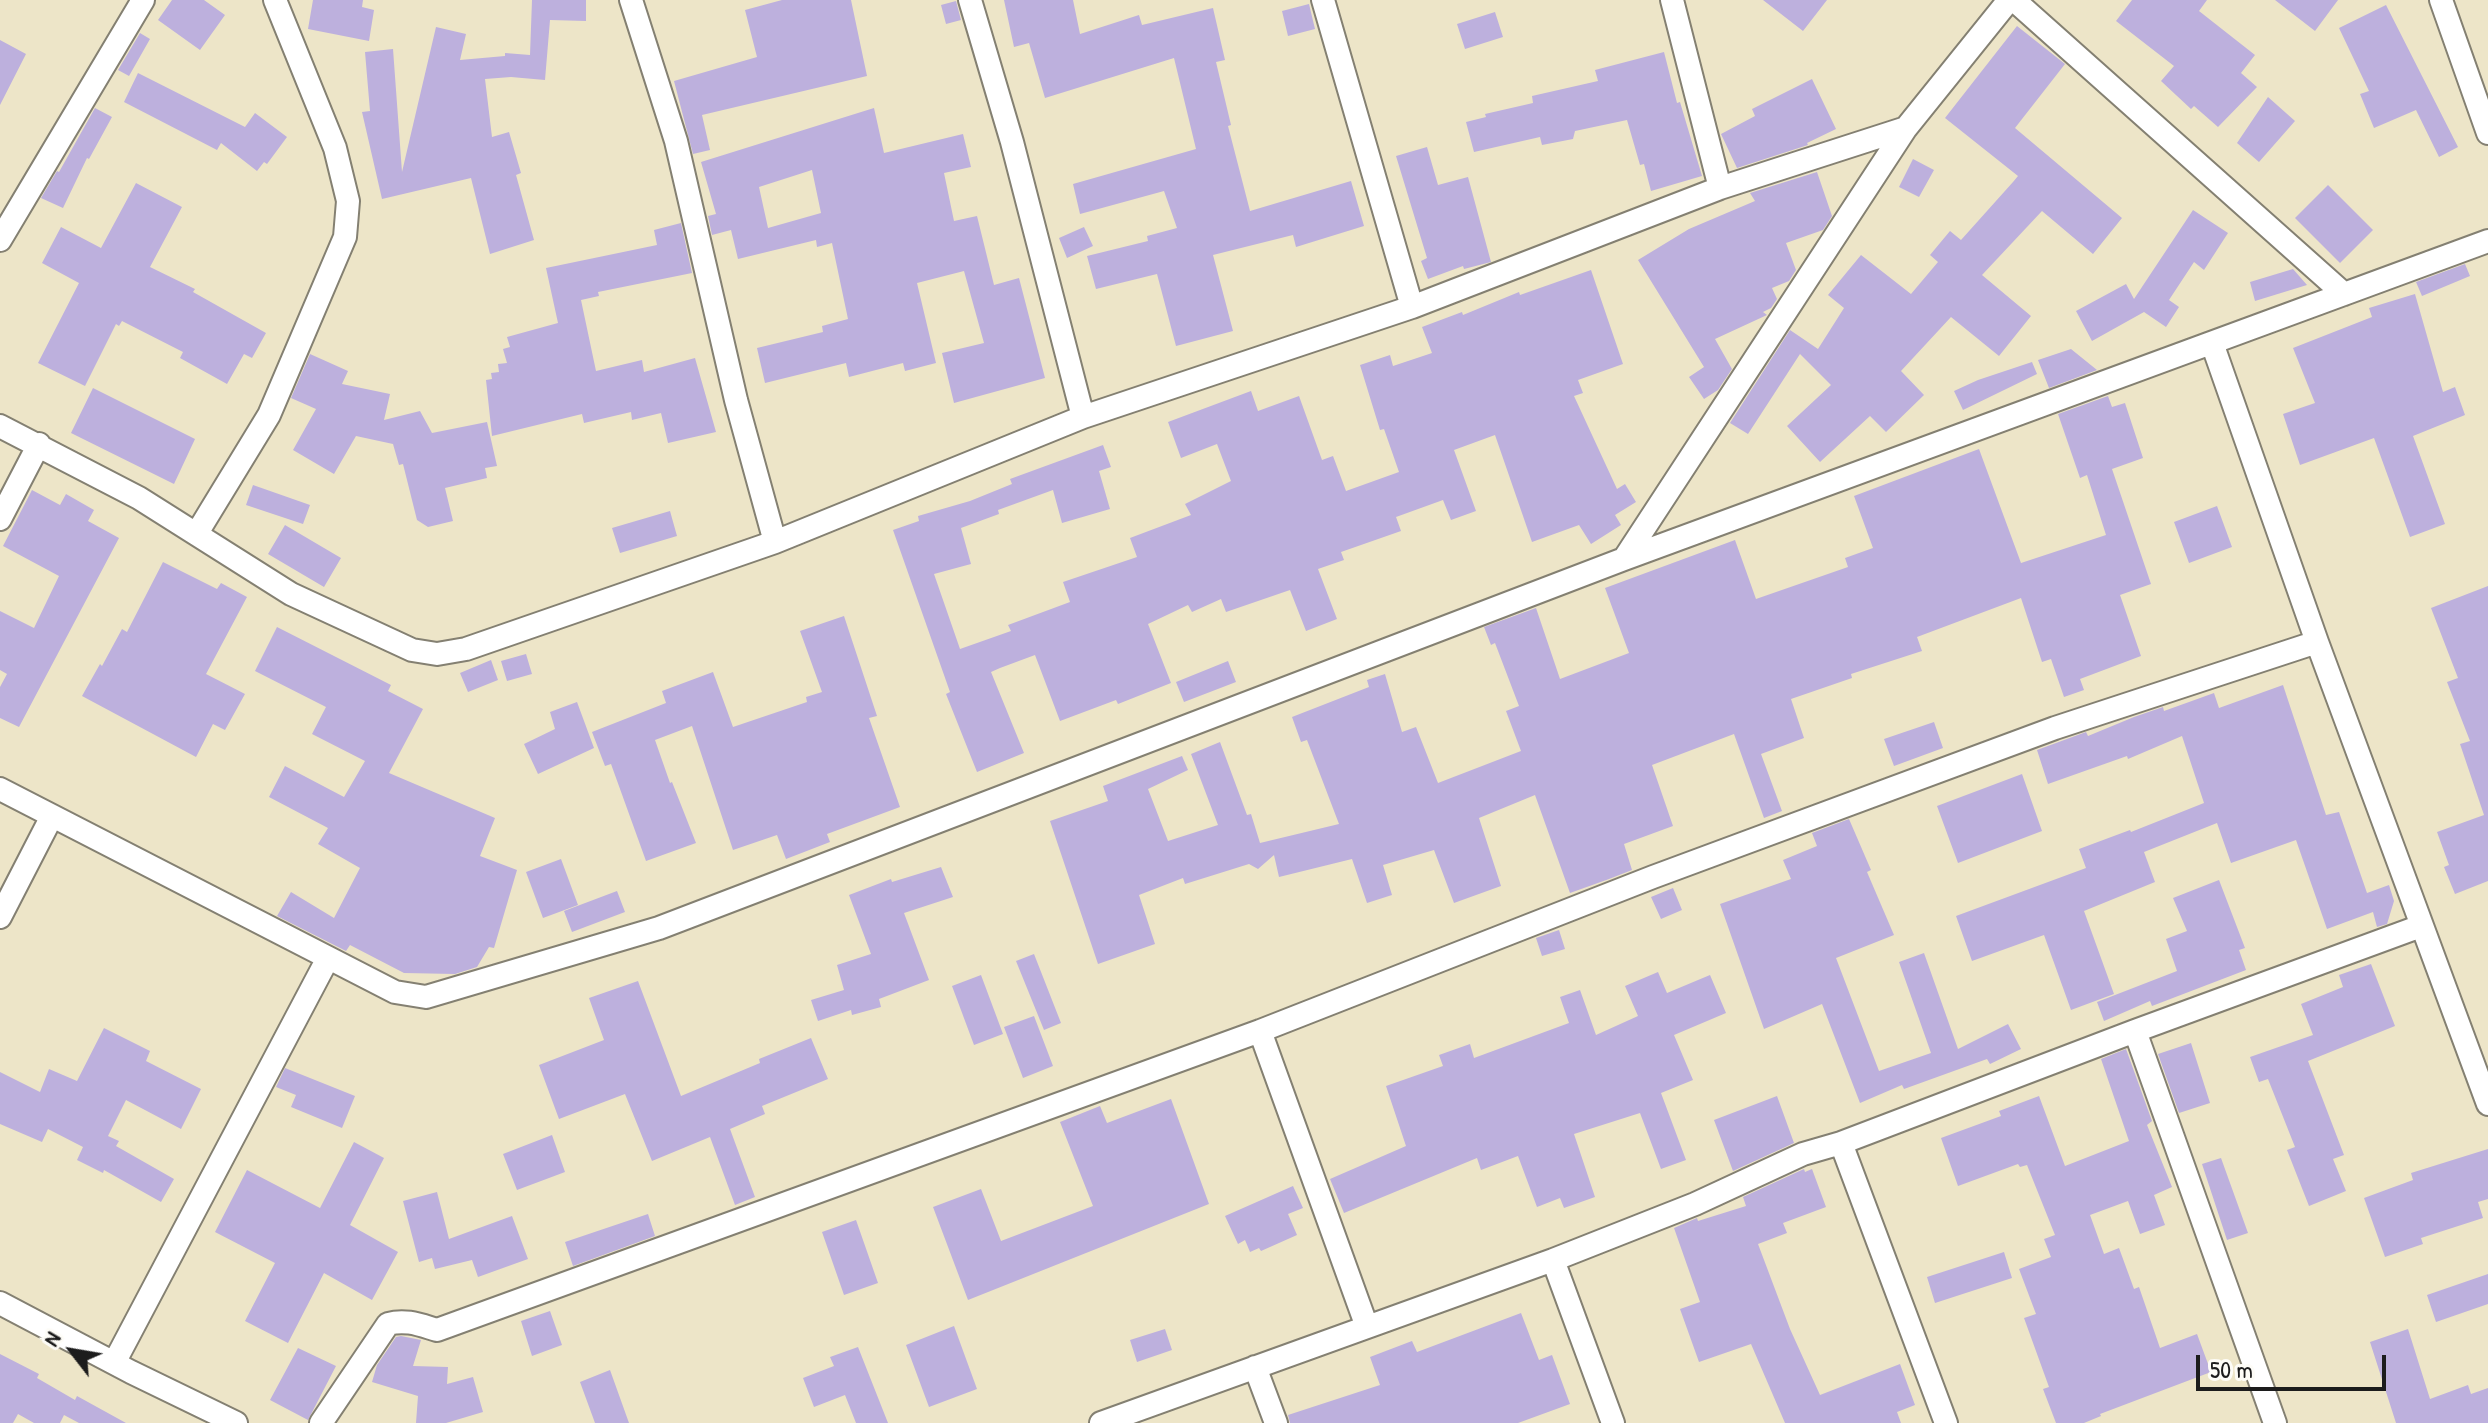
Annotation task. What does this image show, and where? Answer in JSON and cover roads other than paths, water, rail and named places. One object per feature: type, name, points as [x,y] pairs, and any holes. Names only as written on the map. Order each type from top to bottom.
[{"type":"street","points":[[0,240],[143,0]]},
{"type":"street","points":[[197,533],[269,415],[345,237],[348,201],[335,148],[275,0]]},
{"type":"street","points":[[631,0],[676,141],[736,400],[775,542]]},
{"type":"street","points":[[970,0],[1012,142],[1083,417]]},
{"type":"street","points":[[1323,0],[1412,307]]},
{"type":"street","points":[[1672,0],[1720,188]]},
{"type":"street","points":[[1624,559],[1906,128],[2012,0],[2344,294]]},
{"type":"street","points":[[2441,0],[2488,133]]},
{"type":"street","points":[[0,426],[39,444],[197,533],[291,594],[412,650],[437,654],[466,649],[775,542],[1083,417],[1412,307],[1720,188],[1906,128]]},
{"type":"street","points":[[0,789],[395,992],[426,997],[659,928],[1624,559],[2488,241]]},
{"type":"street","points":[[2212,343],[2317,642],[2488,1104]]},
{"type":"street","points":[[0,519],[39,444]]},
{"type":"street","points":[[321,1423],[388,1324],[412,1322],[437,1330],[1260,1031],[1853,802],[2055,728],[2317,642]]},
{"type":"street","points":[[0,917],[52,816]]},
{"type":"street","points":[[1101,1423],[1553,1260],[1695,1204],[1803,1154],[1841,1143],[2421,926]]},
{"type":"street","points":[[114,1363],[328,958]]},
{"type":"street","points":[[1260,1031],[1367,1327]]},
{"type":"street","points":[[2135,1031],[2275,1423]]},
{"type":"street","points":[[1841,1143],[1946,1423]]},
{"type":"street","points":[[1553,1260],[1613,1423]]},
{"type":"street","points":[[0,1303],[236,1423]]},
{"type":"street","points":[[1255,1367],[1276,1423]]}]
